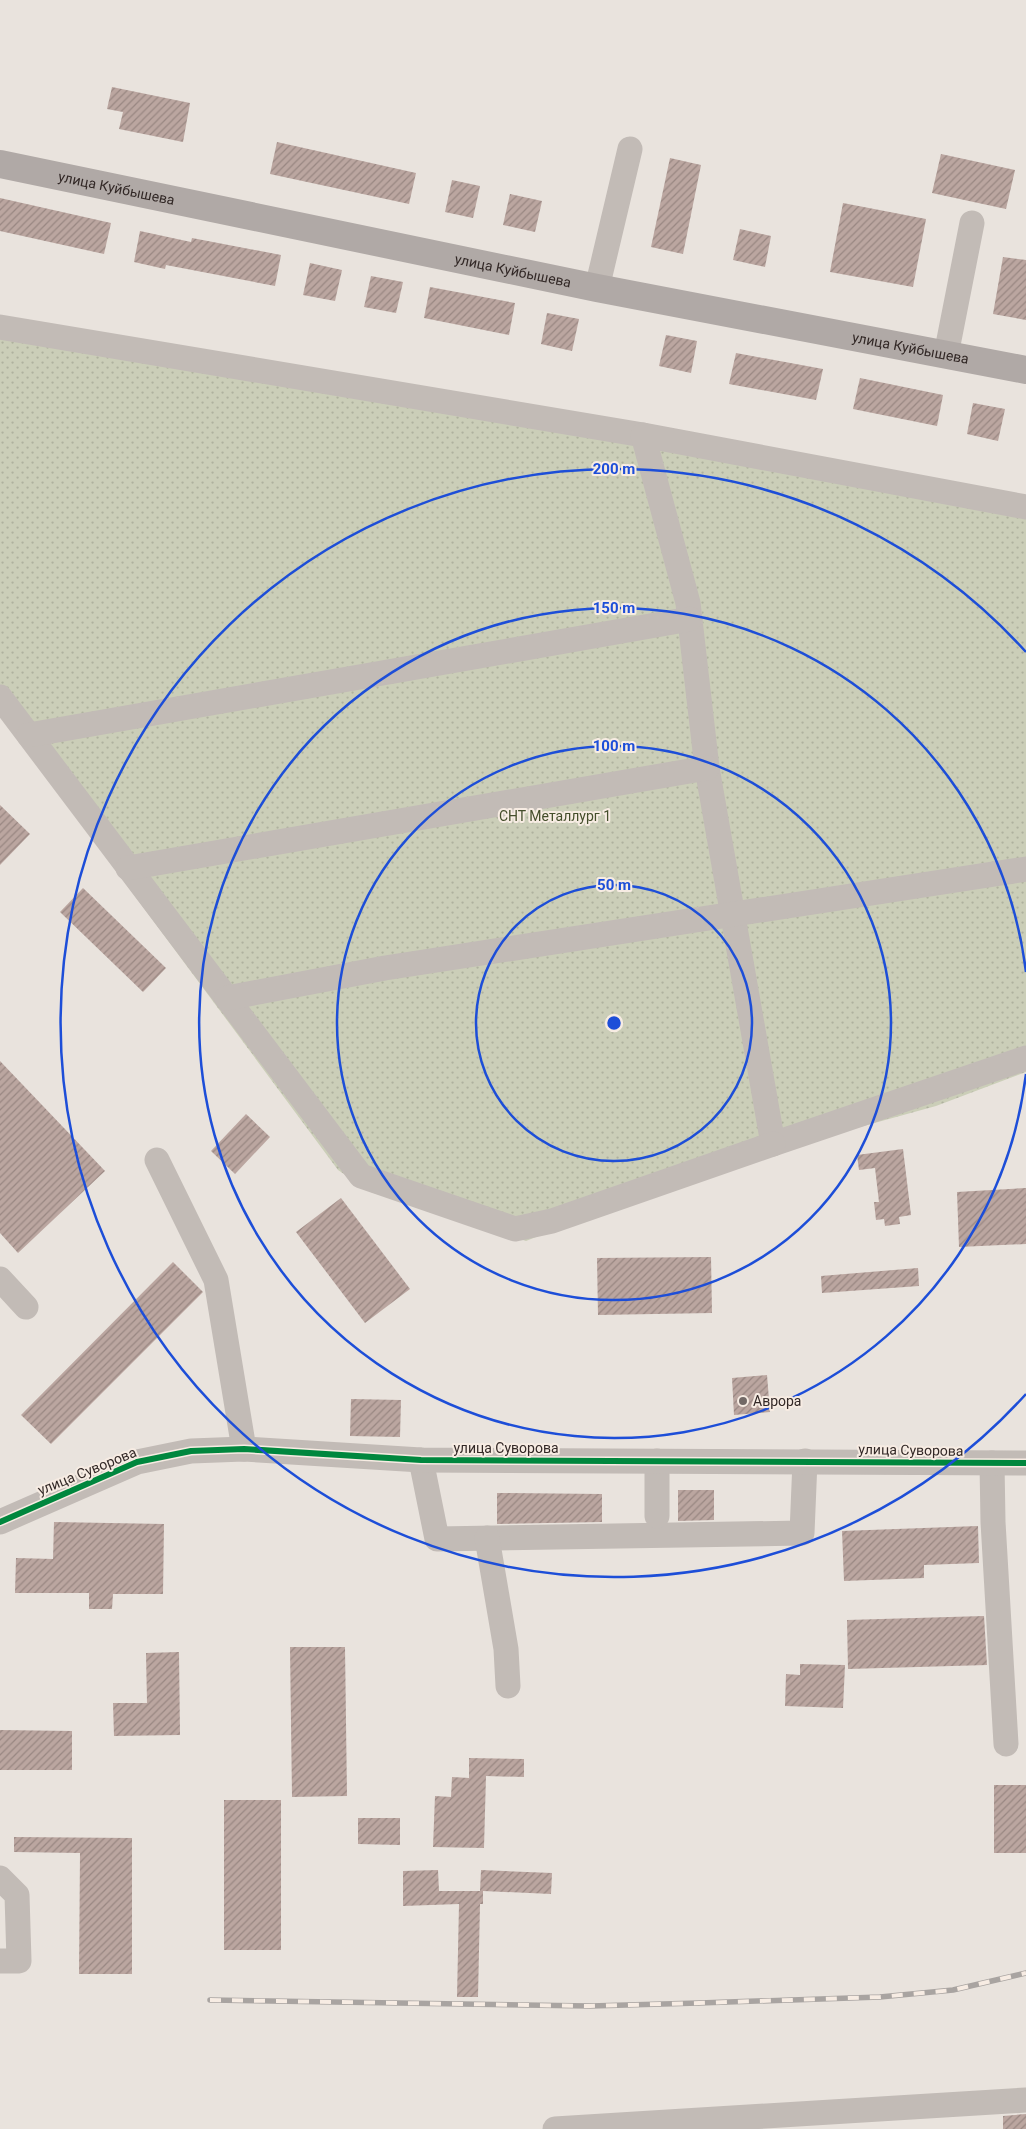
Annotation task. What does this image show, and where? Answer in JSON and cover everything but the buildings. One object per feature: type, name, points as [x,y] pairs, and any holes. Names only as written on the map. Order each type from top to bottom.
[{"type":"main road","name":"улица Куйбышева","points":[[0,164],[597,288],[1026,370]]},
{"type":"street","points":[[597,288],[630,149]]},
{"type":"street","points":[[946,355],[972,223]]},
{"type":"street","points":[[0,327],[643,434],[1026,507]]},
{"type":"street","points":[[643,434],[688,603],[707,768],[773,1144]]},
{"type":"street","points":[[29,735],[690,619]]},
{"type":"street","points":[[0,697],[360,1176],[516,1229],[552,1221],[1026,1058]]},
{"type":"street","points":[[128,868],[707,768]]},
{"type":"street","points":[[227,998],[385,968],[1026,869]]},
{"type":"street","points":[[157,1160],[216,1280],[244,1449]]},
{"type":"street","points":[[0,1279],[26,1307]]},
{"type":"street","name":"улица Суворова","points":[[0,1522],[137,1462],[191,1452],[244,1449],[421,1460],[1026,1463]]},
{"type":"street","points":[[421,1460],[438,1539],[802,1534],[805,1461]]},
{"type":"street","points":[[657,1461],[657,1516]]},
{"type":"street","points":[[992,1463],[993,1522],[1006,1744]]},
{"type":"street","points":[[487,1538],[506,1649],[508,1686]]},
{"type":"street","points":[[0,1878],[17,1895],[19,1961],[0,1961]]},
{"type":"street","points":[[556,2129],[1026,2100]]},
{"type":"green space","name":"СНТ Металлург 1","points":[[0,319],[1026,513],[1026,1072],[936,1106],[704,1170],[526,1241],[371,1192],[338,1170],[0,714]]},
{"type":"railway","points":[[210,2000],[590,2006],[699,2003],[880,1997],[953,1990],[1026,1973]]},
{"type":"cycle path","points":[[0,1522],[137,1462],[191,1451],[244,1449],[421,1460],[1026,1463]]},
{"type":"place","name":"Аврора","points":[[743,1401]]}]
